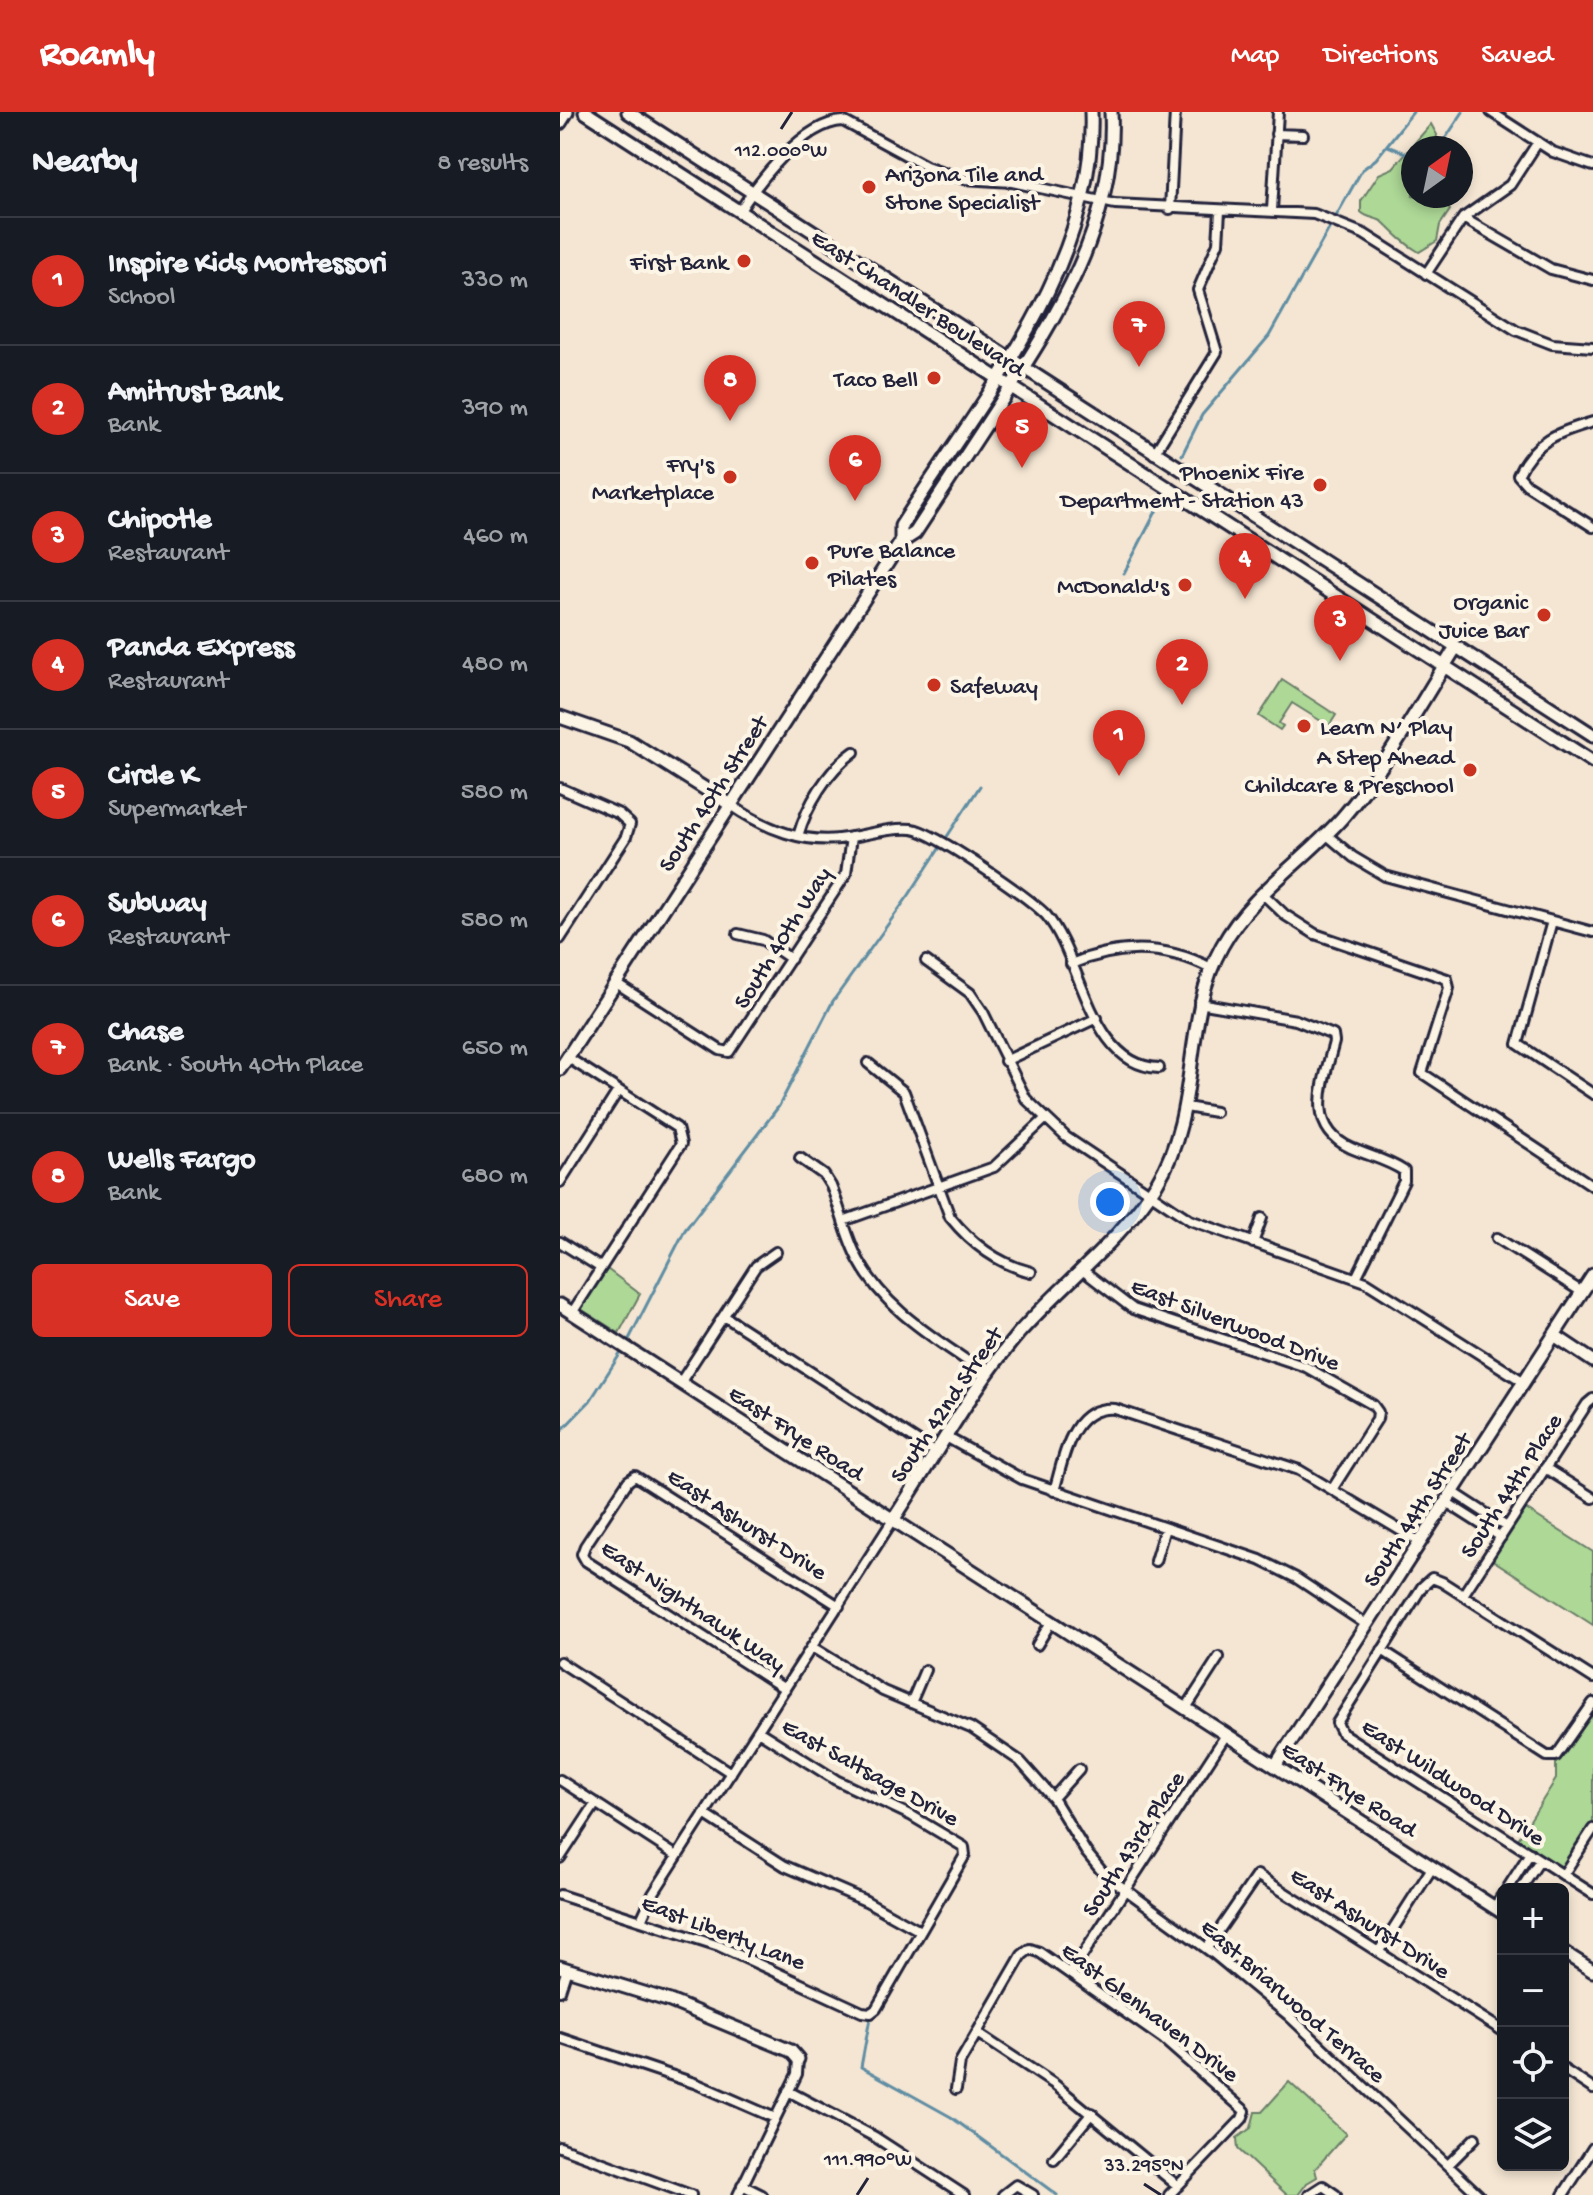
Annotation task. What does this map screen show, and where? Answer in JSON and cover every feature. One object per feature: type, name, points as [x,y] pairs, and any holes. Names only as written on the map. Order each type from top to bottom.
[{"type":"street","points":[[560,123],[567,112]]},
{"type":"street","name":"East Chandler Boulevard","points":[[585,112],[1593,762]]},
{"type":"street","name":"East Chandler Boulevard","points":[[628,112],[1593,735]]},
{"type":"street","points":[[1091,112],[1092,200]]},
{"type":"street","points":[[1092,200],[1111,112]]},
{"type":"street","points":[[1170,209],[1175,112]]},
{"type":"street","points":[[1272,210],[1278,112]]},
{"type":"street","points":[[1491,112],[1566,158],[1593,166]]},
{"type":"street","points":[[739,212],[773,165],[828,124],[843,121],[926,166],[951,175],[1012,182],[1092,200],[1170,209],[1272,210],[1325,218],[1342,224],[1516,330],[1552,344],[1593,347]]},
{"type":"street","points":[[1276,134],[1303,135]]},
{"type":"street","points":[[1426,274],[1463,218],[1510,185],[1538,142]]},
{"type":"street","name":"South 40th Street","points":[[901,542],[901,526],[1008,359],[1058,273],[1092,200]]},
{"type":"street","name":"South 40th Street","points":[[560,1069],[901,542],[915,533],[1023,369],[1072,288],[1094,230],[1092,200]]},
{"type":"street","points":[[1154,454],[1217,352],[1216,340],[1198,290],[1218,243],[1220,211]]},
{"type":"street","points":[[1463,218],[1551,269],[1593,280]]},
{"type":"street","points":[[1593,422],[1550,435],[1524,463],[1518,475],[1527,485],[1593,527]]},
{"type":"street","points":[[1187,501],[1200,483]]},
{"type":"street","points":[[1256,545],[1269,527]]},
{"type":"street","name":"South 42nd Street","points":[[641,1920],[677,1856],[987,1375],[1021,1331],[1150,1194],[1170,1158],[1186,1107],[1199,1003],[1211,968],[1231,931],[1262,893],[1327,835],[1369,782],[1456,647]]},
{"type":"street","points":[[560,717],[629,741],[757,822],[798,836],[851,837],[914,830],[936,840],[1037,907],[1052,922],[1113,1047],[1143,1068],[1159,1068]]},
{"type":"street","points":[[798,836],[808,809],[833,770],[854,752]]},
{"type":"street","points":[[560,788],[619,814],[630,824],[626,837],[560,939]]},
{"type":"street","points":[[1327,835],[1353,857],[1385,876],[1593,932]]},
{"type":"street","name":"South 40th Way","points":[[616,983],[720,1050],[729,1052],[846,874],[851,858],[851,837]]},
{"type":"street","points":[[1262,893],[1285,915],[1315,934],[1447,979],[1449,988],[1422,1073],[1593,1186]]},
{"type":"street","points":[[1552,921],[1518,1044],[1593,1094]]},
{"type":"street","points":[[738,934],[763,940],[791,959]]},
{"type":"street","points":[[1120,936],[1122,948]]},
{"type":"street","points":[[1071,964],[1122,948],[1170,952],[1211,968]]},
{"type":"street","points":[[926,961],[970,993],[983,1012],[1019,1088],[1044,1120],[1190,1220],[1356,1278],[1524,1382]]},
{"type":"street","points":[[1199,1003],[1296,1020],[1333,1035],[1334,1042],[1320,1094],[1324,1122],[1340,1142],[1404,1171],[1404,1181],[1356,1278]]},
{"type":"street","points":[[1005,1061],[1097,1018]]},
{"type":"street","points":[[567,1057],[677,1128],[682,1136],[681,1144],[572,1313]]},
{"type":"street","points":[[868,1063],[904,1092],[950,1217],[961,1230],[1006,1263],[1031,1272]]},
{"type":"street","points":[[560,1182],[618,1091]]},
{"type":"street","points":[[1186,1107],[1215,1112]]},
{"type":"street","points":[[843,1221],[994,1167],[1044,1120]]},
{"type":"street","points":[[800,1158],[824,1175],[858,1259],[892,1305],[987,1375]]},
{"type":"street","points":[[1253,1243],[1262,1218]]},
{"type":"street","points":[[1497,1238],[1582,1292]]},
{"type":"street","points":[[560,1242],[601,1268]]},
{"type":"street","points":[[680,1383],[756,1266],[776,1252]]},
{"type":"street","name":"East Silverwood Drive","points":[[1081,1269],[1133,1309],[1306,1367],[1339,1384],[1378,1412],[1333,1488]]},
{"type":"street","name":"South 44th Street","points":[[1275,1766],[1593,1275]]},
{"type":"street","name":"East Frye Road","points":[[560,1305],[1497,1909]]},
{"type":"street","points":[[724,1316],[936,1453]]},
{"type":"street","points":[[1554,1335],[1593,1361]]},
{"type":"street","name":"South 44th Place","points":[[1463,1595],[1593,1399]]},
{"type":"street","points":[[1054,1491],[1077,1424],[1094,1411],[1105,1408],[1264,1457],[1333,1488],[1420,1542]]},
{"type":"street","points":[[946,1437],[993,1465],[1054,1491],[1233,1549],[1278,1568],[1367,1625]]},
{"type":"street","points":[[1545,1468],[1593,1498]]},
{"type":"street","name":"East Ashurst Drive","points":[[582,1554],[628,1481],[635,1476],[839,1606]]},
{"type":"street","points":[[1450,1497],[1481,1510],[1507,1527]]},
{"type":"street","points":[[1450,1497],[1475,1520],[1501,1537]]},
{"type":"street","points":[[1475,1520],[1481,1510]]},
{"type":"street","points":[[1155,1561],[1165,1528]]},
{"type":"street","name":"East Nighthawk Way","points":[[582,1554],[586,1561],[785,1689]]},
{"type":"street","points":[[1593,1678],[1432,1578],[1422,1587],[1382,1650],[1547,1756],[1556,1756],[1593,1703]]},
{"type":"street","points":[[1037,1645],[1051,1622]]},
{"type":"street","name":"East Briarwood Terrace","points":[[812,1647],[866,1682],[971,1728],[1020,1761],[1053,1798],[1095,1864],[1207,1948],[1314,2038],[1479,2195]]},
{"type":"street","name":"East Wildwood Drive","points":[[1382,1650],[1337,1723],[1342,1733],[1593,1894]]},
{"type":"street","points":[[1186,1708],[1219,1657]]},
{"type":"street","points":[[560,1662],[731,1773]]},
{"type":"street","points":[[911,1703],[925,1670]]},
{"type":"street","name":"East Saltsage Drive","points":[[758,1731],[836,1780],[912,1816],[964,1847],[965,1855],[920,1931]]},
{"type":"street","name":"South 43rd Place","points":[[1071,1973],[1226,1735]]},
{"type":"street","points":[[1053,1798],[1079,1769]]},
{"type":"street","points":[[560,1780],[677,1856]]},
{"type":"street","points":[[560,1858],[596,1803]]},
{"type":"street","points":[[704,1814],[785,1866],[866,1901],[920,1931]]},
{"type":"street","points":[[1563,1875],[1593,1829]]},
{"type":"street","points":[[1069,1848],[1080,1841]]},
{"type":"street","points":[[1510,1883],[1530,1853]]},
{"type":"street","points":[[1525,1883],[1540,1860]]},
{"type":"street","points":[[1379,1951],[1432,1868]]},
{"type":"street","name":"East Ashurst Drive","points":[[1207,1948],[1257,1875],[1497,2027]]},
{"type":"street","name":"East Liberty Lane","points":[[560,1895],[744,1956],[871,2013],[920,1931]]},
{"type":"street","name":"East Glenhaven Drive","points":[[977,2033],[1022,1955],[1030,1949],[1071,1973],[1163,2039],[1245,2111],[1242,2119],[1178,2186]]},
{"type":"street","points":[[1568,1955],[1593,1971]]},
{"type":"street","points":[[560,1991],[564,1968],[706,2015],[791,2051],[798,2059],[797,2074],[738,2195]]},
{"type":"street","points":[[956,2089],[960,2062],[977,2033],[1092,2113],[1178,2186],[1169,2195]]},
{"type":"street","points":[[560,2038],[687,2080],[775,2118]]},
{"type":"street","points":[[1569,2073],[1593,2089]]},
{"type":"street","points":[[788,2091],[875,2137],[964,2195]]},
{"type":"street","points":[[1054,2159],[1092,2113]]},
{"type":"street","points":[[1448,2165],[1475,2138]]},
{"type":"street","points":[[560,2147],[691,2195]]},
{"type":"street","points":[[1563,2195],[1593,2148]]},
{"type":"street","points":[[742,2185],[762,2195]]},
{"type":"street","points":[[1003,2195],[1016,2185],[1033,2195]]},
{"type":"street","points":[[1309,2195],[1323,2186],[1336,2195]]},
{"type":"green space","points":[[1431,124],[1437,135],[1437,136],[1421,136]]},
{"type":"green space","points":[[1401,159],[1401,208],[1450,210],[1440,225],[1437,241],[1419,252],[1381,221],[1361,212],[1361,201],[1379,174],[1393,168]]},
{"type":"green space","points":[[1282,680],[1336,715],[1329,726],[1292,703],[1279,723],[1283,726],[1280,730],[1259,716]]},
{"type":"green space","points":[[607,1269],[640,1294],[619,1333],[581,1309]]},
{"type":"green space","points":[[1521,1506],[1593,1552],[1593,1625],[1488,1557]]},
{"type":"green space","points":[[1593,1703],[1593,1829],[1563,1875],[1515,1844],[1556,1779],[1556,1756]]},
{"type":"green space","points":[[1289,2082],[1346,2134],[1315,2169],[1317,2177],[1307,2183],[1298,2195],[1287,2195],[1238,2149],[1237,2138],[1251,2128],[1255,2112],[1262,2112]]},
{"type":"waterway","points":[[1182,455],[1202,415],[1269,336],[1362,170],[1376,159],[1413,112]]},
{"type":"waterway","points":[[1447,136],[1463,112]]},
{"type":"waterway","points":[[1388,146],[1401,151]]},
{"type":"waterway","points":[[1124,573],[1162,500]]},
{"type":"waterway","points":[[626,1345],[685,1230],[779,1106],[833,1001],[909,895],[980,786]]},
{"type":"waterway","points":[[560,1432],[590,1401],[622,1351]]},
{"type":"waterway","points":[[871,2013],[861,2067],[951,2117],[1057,2195]]},
{"type":"place","name":"Arizona Tile and Stone Specialist","points":[[869,187]]},
{"type":"place","name":"First Bank","points":[[744,261]]},
{"type":"place","name":"Chase","points":[[1139,367]]},
{"type":"place","name":"Taco Bell","points":[[934,378]]},
{"type":"place","name":"Wells Fargo","points":[[730,421]]},
{"type":"place","name":"Circle K","points":[[1022,468]]},
{"type":"place","name":"Fry's Marketplace","points":[[730,477]]},
{"type":"place","name":"Phoenix Fire Department - Station 43","points":[[1320,485]]},
{"type":"place","name":"Subway","points":[[855,501]]},
{"type":"place","name":"Pure Balance Pilates","points":[[812,563]]},
{"type":"place","name":"McDonald's","points":[[1185,585]]},
{"type":"place","name":"Panda Express","points":[[1245,599]]},
{"type":"place","name":"Organic Juice Bar","points":[[1544,615]]},
{"type":"place","name":"Chipotle","points":[[1340,661]]},
{"type":"place","name":"Safeway","points":[[934,685]]},
{"type":"place","name":"Amitrust Bank","points":[[1182,705]]},
{"type":"place","name":"Learn N’ Play","points":[[1304,726]]},
{"type":"place","name":"A Step Ahead Childcare & Preschool","points":[[1470,770]]},
{"type":"place","name":"Inspire Kids Montessori","points":[[1119,776]]}]
